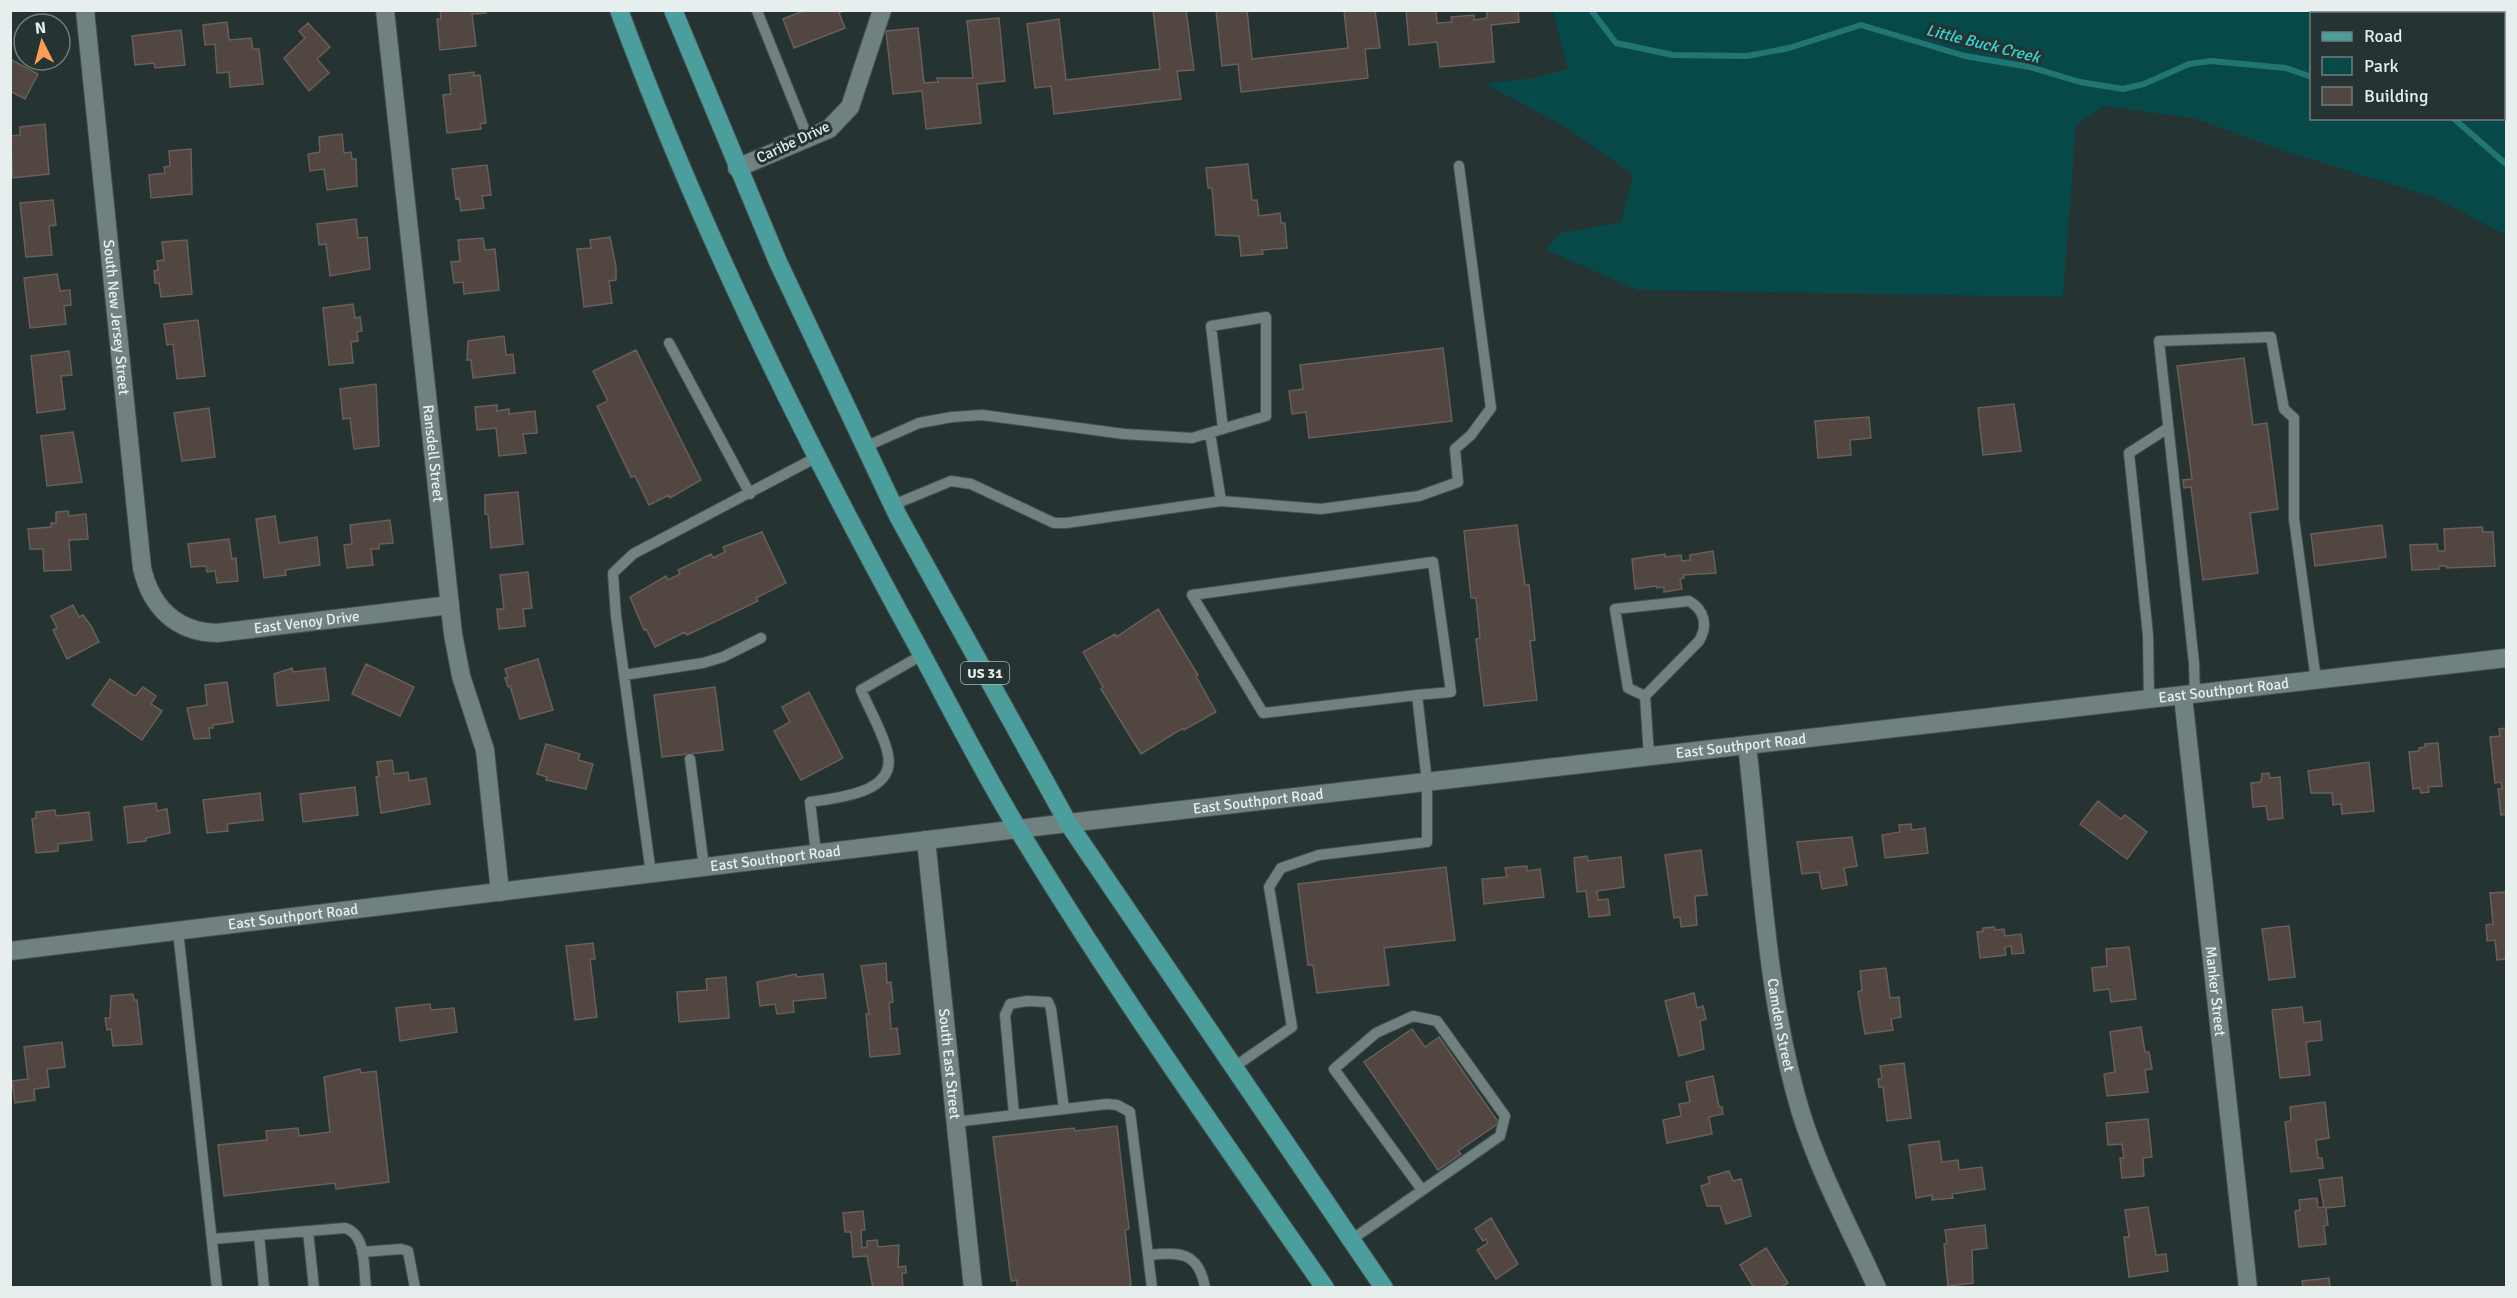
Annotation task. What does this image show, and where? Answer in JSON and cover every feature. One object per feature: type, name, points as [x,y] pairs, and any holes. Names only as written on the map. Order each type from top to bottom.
[{"type":"main road","name":"US 31","points":[[620,10],[651,98],[779,382],[922,655],[1018,828],[1192,1097],[1325,1287]]},
{"type":"main road","name":"US 31","points":[[673,10],[778,262],[893,505],[1068,823],[1384,1287]]},
{"type":"street","name":"South New Jersey Street","points":[[85,10],[142,568],[151,595],[167,617]]},
{"type":"street","name":"Ransdell Street","points":[[385,10],[450,605],[461,676],[485,750],[500,892]]},
{"type":"street","name":"Caribe Drive","points":[[737,168],[829,129],[850,107],[882,10]]},
{"type":"street","name":"East Venoy Drive","points":[[167,617],[191,630],[217,633],[450,605]]},
{"type":"street","name":"East Southport Road","points":[[10,951],[1018,828],[2506,658]]},
{"type":"street","name":"Manker Street","points":[[2189,695],[2248,1287]]},
{"type":"street","name":"Camden Street","points":[[1747,745],[1773,971],[1796,1093],[1823,1171],[1877,1287]]},
{"type":"street","name":"South East Street","points":[[926,840],[973,1287]]},
{"type":"lane","points":[[757,11],[808,138]]},
{"type":"lane","points":[[893,505],[951,481],[971,484],[1054,523],[1221,501],[1321,509],[1419,496],[1458,482],[1455,449],[1471,435],[1491,408],[1459,166]]},
{"type":"lane","points":[[867,446],[919,423],[952,417],[982,415],[1124,434],[1192,438],[1210,433],[1266,416],[1266,317],[1211,326],[1223,429]]},
{"type":"lane","points":[[2189,695],[2194,663],[2159,341],[2271,337],[2284,409],[2294,418],[2294,519],[2316,680]]},
{"type":"lane","points":[[669,343],[750,494]]},
{"type":"lane","points":[[2149,700],[2148,635],[2128,453],[2168,428]]},
{"type":"lane","points":[[1210,433],[1221,501]]},
{"type":"lane","points":[[651,874],[624,675],[613,573],[633,554],[817,458]]},
{"type":"lane","points":[[1433,562],[1451,692],[1417,695],[1263,713],[1192,595],[1433,562]]},
{"type":"lane","points":[[1645,696],[1628,688],[1615,609],[1689,601],[1698,607],[1704,621],[1704,633],[1699,641],[1645,696],[1649,756]]},
{"type":"lane","points":[[624,675],[703,663],[723,657],[761,638]]},
{"type":"lane","points":[[816,853],[810,802],[848,796],[874,785],[885,774],[889,756],[861,690],[922,655]]},
{"type":"lane","points":[[1234,1067],[1292,1027],[1269,887],[1281,868],[1319,855],[1426,842],[1427,782],[1417,695]]},
{"type":"lane","points":[[690,759],[704,867]]},
{"type":"lane","points":[[178,931],[218,1287]]},
{"type":"lane","points":[[1014,1115],[1005,1015],[1010,1004],[1027,1000],[1048,1002],[1051,1009],[1064,1109]]},
{"type":"lane","points":[[1351,1240],[1500,1136],[1506,1116],[1437,1021],[1413,1016],[1376,1033],[1334,1070],[1422,1190]]},
{"type":"lane","points":[[955,1122],[1117,1105],[1130,1112],[1152,1287]]},
{"type":"lane","points":[[213,1239],[345,1228],[355,1231],[360,1239],[366,1287]]},
{"type":"lane","points":[[308,1231],[314,1287]]},
{"type":"lane","points":[[259,1235],[264,1287]]},
{"type":"lane","points":[[362,1252],[401,1249],[408,1251],[415,1287]]},
{"type":"lane","points":[[1148,1255],[1180,1253],[1191,1258],[1203,1276],[1205,1287]]},
{"type":"green space","points":[[1553,11],[2506,11],[2506,235],[2435,198],[2284,151],[2193,118],[2104,106],[2076,125],[2063,297],[1638,290],[1546,250],[1560,233],[1621,222],[1633,175],[1563,125],[1484,84],[1533,78],[1568,69]]},
{"type":"building","points":[[440,10],[485,10],[486,13],[472,14],[476,46],[440,50],[437,19],[441,19]]},
{"type":"building","points":[[806,10],[845,10],[839,13],[845,28],[794,48],[783,19]]},
{"type":"building","points":[[1153,10],[1186,10],[1194,70],[1177,71],[1181,99],[1054,114],[1051,86],[1035,88],[1027,24],[1059,19],[1066,80],[1160,69]]},
{"type":"building","points":[[1216,10],[1247,10],[1252,59],[1348,48],[1344,10],[1375,10],[1380,48],[1365,49],[1368,78],[1241,92],[1238,64],[1222,66]]},
{"type":"building","points":[[1406,10],[1436,10],[1437,23],[1452,22],[1451,17],[1474,15],[1474,20],[1487,18],[1487,10],[1518,10],[1519,22],[1491,25],[1494,62],[1440,67],[1437,42],[1409,45]]},
{"type":"building","points":[[999,18],[1005,81],[977,84],[981,123],[926,129],[922,91],[893,94],[886,31],[918,28],[924,83],[938,82],[937,78],[973,78],[967,21]]},
{"type":"building","points":[[227,22],[229,40],[251,38],[253,49],[259,49],[263,84],[230,87],[229,72],[217,73],[215,44],[205,45],[203,25]]},
{"type":"building","points":[[308,23],[330,47],[317,59],[329,73],[309,91],[284,58],[305,38],[299,31]]},
{"type":"building","points":[[181,30],[185,65],[155,68],[154,63],[135,65],[132,36]]},
{"type":"building","points":[[10,59],[12,60],[12,72],[38,74],[25,99],[10,91]]},
{"type":"building","points":[[474,72],[474,76],[480,75],[486,123],[480,124],[481,129],[447,133],[443,95],[451,94],[449,75]]},
{"type":"building","points":[[45,124],[49,174],[13,178],[10,136],[20,135],[20,127]]},
{"type":"building","points":[[342,134],[344,153],[351,152],[352,159],[356,159],[357,186],[327,190],[324,169],[310,171],[308,154],[320,152],[319,137]]},
{"type":"building","points":[[191,149],[192,194],[151,198],[149,175],[165,173],[164,167],[170,166],[169,151]]},
{"type":"building","points":[[1248,164],[1252,200],[1257,200],[1259,216],[1280,213],[1281,223],[1285,223],[1287,248],[1262,250],[1263,254],[1241,256],[1239,236],[1216,235],[1212,188],[1208,188],[1206,168]]},
{"type":"building","points":[[487,165],[491,195],[482,196],[484,208],[461,211],[459,198],[456,199],[452,169]]},
{"type":"building","points":[[53,200],[56,225],[49,226],[52,255],[26,257],[20,203]]},
{"type":"building","points":[[356,219],[358,238],[367,237],[370,269],[330,276],[326,244],[319,245],[317,224]]},
{"type":"building","points":[[610,237],[616,267],[616,280],[609,281],[612,303],[584,307],[577,249],[591,248],[590,240]]},
{"type":"building","points":[[483,238],[485,250],[495,249],[499,290],[464,294],[463,282],[454,283],[451,262],[460,261],[458,240]]},
{"type":"building","points":[[187,240],[192,294],[161,297],[159,283],[155,283],[154,271],[158,270],[157,261],[164,260],[162,242]]},
{"type":"building","points":[[57,274],[60,291],[70,290],[71,305],[64,306],[66,324],[30,328],[24,278]]},
{"type":"building","points":[[353,304],[355,318],[360,317],[362,331],[357,332],[358,341],[351,342],[353,363],[329,365],[323,308]]},
{"type":"building","points":[[198,320],[205,376],[177,379],[173,344],[167,345],[164,324]]},
{"type":"building","points":[[504,336],[506,355],[513,354],[515,373],[473,378],[471,360],[467,360],[468,341]]},
{"type":"building","points":[[1443,348],[1452,421],[1309,438],[1306,412],[1292,414],[1289,391],[1303,389],[1300,365]]},
{"type":"building","points":[[636,350],[701,480],[670,498],[669,495],[649,505],[635,476],[631,477],[597,406],[608,401],[593,371]]},
{"type":"building","points":[[69,351],[72,375],[61,376],[65,409],[37,413],[31,356]]},
{"type":"building","points":[[2244,358],[2253,425],[2267,423],[2278,509],[2250,513],[2258,573],[2203,580],[2191,487],[2184,488],[2183,480],[2192,479],[2177,366]]},
{"type":"building","points":[[376,384],[379,446],[354,449],[350,418],[343,419],[340,389]]},
{"type":"building","points":[[2014,404],[2021,451],[1983,455],[1978,408]]},
{"type":"building","points":[[497,405],[497,411],[509,409],[509,414],[535,411],[537,433],[523,434],[526,453],[499,456],[496,428],[477,430],[475,407]]},
{"type":"building","points":[[209,408],[215,457],[182,461],[174,413]]},
{"type":"building","points":[[1869,417],[1871,438],[1850,440],[1851,455],[1818,458],[1815,421]]},
{"type":"building","points":[[73,432],[82,482],[47,486],[41,436]]},
{"type":"building","points":[[518,492],[523,544],[491,548],[488,514],[485,514],[485,495]]},
{"type":"building","points":[[68,511],[69,516],[86,514],[88,539],[69,540],[71,570],[44,571],[43,549],[30,549],[28,529],[51,527],[51,523],[56,523],[56,512]]},
{"type":"building","points":[[275,516],[279,543],[317,537],[320,565],[285,570],[286,575],[264,578],[256,519]]},
{"type":"building","points":[[390,520],[393,543],[379,544],[379,549],[371,549],[373,565],[347,568],[344,545],[352,544],[350,525]]},
{"type":"building","points":[[1517,525],[1525,585],[1529,585],[1535,640],[1530,641],[1537,700],[1484,706],[1476,639],[1480,638],[1476,598],[1471,598],[1464,531]]},
{"type":"building","points":[[2382,525],[2386,557],[2315,566],[2311,534]]},
{"type":"building","points":[[2482,527],[2483,532],[2493,532],[2495,566],[2447,568],[2439,566],[2439,569],[2412,570],[2410,545],[2437,544],[2438,551],[2445,551],[2444,529]]},
{"type":"building","points":[[762,532],[786,583],[756,598],[758,601],[687,635],[685,632],[655,647],[646,629],[644,630],[630,597],[666,576],[668,580],[680,574],[678,570],[711,554],[713,558],[725,552],[723,547]]},
{"type":"building","points":[[229,539],[232,559],[236,558],[238,581],[217,583],[215,571],[207,572],[206,566],[191,567],[188,544]]},
{"type":"building","points":[[1713,551],[1716,573],[1683,575],[1684,578],[1680,579],[1682,589],[1664,592],[1664,587],[1657,588],[1656,586],[1635,589],[1632,559],[1665,554],[1665,557],[1681,555],[1682,561],[1690,560],[1690,555]]},
{"type":"building","points":[[528,572],[532,608],[523,609],[525,626],[499,629],[497,609],[504,609],[500,575]]},
{"type":"building","points":[[73,605],[79,617],[83,615],[91,626],[99,642],[67,659],[53,630],[57,628],[51,616]]},
{"type":"building","points":[[1158,609],[1198,675],[1196,676],[1216,712],[1184,730],[1183,728],[1141,754],[1101,689],[1103,687],[1083,652],[1115,634],[1116,637]]},
{"type":"building","points":[[538,659],[553,710],[520,719],[510,686],[508,687],[505,678],[508,678],[505,669]]},
{"type":"building","points":[[366,664],[414,687],[400,716],[352,694]]},
{"type":"building","points":[[292,668],[293,672],[325,668],[329,700],[277,706],[274,674]]},
{"type":"building","points":[[110,679],[135,696],[143,687],[156,696],[151,704],[162,711],[142,740],[92,705]]},
{"type":"building","points":[[227,682],[233,722],[213,725],[213,728],[209,728],[210,738],[194,739],[187,708],[207,705],[205,685]]},
{"type":"building","points":[[715,687],[723,750],[662,757],[654,695]]},
{"type":"building","points":[[809,692],[843,758],[801,780],[774,731],[790,722],[782,707]]},
{"type":"building","points":[[2506,728],[2506,814],[2501,815],[2498,789],[2502,789],[2501,782],[2495,783],[2490,737],[2500,736],[2499,729]]},
{"type":"building","points":[[2438,743],[2442,786],[2428,787],[2429,792],[2421,793],[2420,788],[2413,789],[2409,752],[2419,751],[2419,748],[2425,747],[2425,744]]},
{"type":"building","points":[[546,744],[580,754],[578,760],[593,764],[586,789],[546,780],[547,777],[537,774]]},
{"type":"building","points":[[392,760],[394,774],[408,772],[409,781],[426,778],[430,804],[381,813],[376,777],[379,776],[377,762]]},
{"type":"building","points":[[2369,762],[2374,811],[2342,814],[2341,804],[2333,805],[2332,793],[2311,793],[2308,771]]},
{"type":"building","points":[[2269,773],[2270,778],[2280,777],[2283,818],[2268,820],[2266,806],[2253,807],[2251,783],[2261,782],[2262,774]]},
{"type":"building","points":[[355,787],[358,815],[303,822],[300,794]]},
{"type":"building","points":[[260,793],[263,820],[227,824],[228,831],[207,833],[203,800]]},
{"type":"building","points":[[2098,801],[2121,819],[2125,815],[2147,832],[2127,859],[2080,824]]},
{"type":"building","points":[[156,803],[157,811],[167,809],[170,833],[146,838],[146,841],[128,843],[124,807]]},
{"type":"building","points":[[55,810],[56,816],[89,812],[92,840],[58,844],[58,851],[36,853],[32,819],[36,818],[36,812]]},
{"type":"building","points":[[1911,824],[1912,830],[1925,828],[1928,853],[1885,858],[1882,835],[1900,832],[1899,825]]},
{"type":"building","points":[[1852,837],[1857,866],[1844,868],[1847,885],[1822,889],[1819,872],[1802,874],[1797,842]]},
{"type":"building","points":[[1701,850],[1707,895],[1695,896],[1697,925],[1681,927],[1680,917],[1674,918],[1665,855]]},
{"type":"building","points":[[1587,856],[1588,861],[1621,857],[1624,887],[1597,891],[1598,900],[1608,899],[1610,915],[1589,917],[1586,891],[1577,892],[1574,858]]},
{"type":"building","points":[[1527,866],[1527,871],[1540,869],[1544,897],[1484,904],[1482,879],[1507,877],[1505,868]]},
{"type":"building","points":[[1446,867],[1455,940],[1384,948],[1389,985],[1317,993],[1313,965],[1308,965],[1298,884]]},
{"type":"building","points":[[2506,892],[2506,959],[2497,960],[2495,940],[2487,941],[2486,925],[2493,924],[2490,893]]},
{"type":"building","points":[[2289,926],[2295,977],[2269,980],[2262,929]]},
{"type":"building","points":[[1994,927],[1995,930],[2004,929],[2005,936],[2021,934],[2024,953],[2012,954],[2011,946],[2005,947],[2006,955],[1980,958],[1977,932],[1983,931],[1983,928]]},
{"type":"building","points":[[593,943],[595,959],[590,959],[597,1017],[575,1020],[566,946]]},
{"type":"building","points":[[2129,947],[2136,999],[2111,1002],[2109,989],[2094,991],[2092,968],[2107,966],[2106,949]]},
{"type":"building","points":[[886,963],[887,983],[891,982],[893,1002],[889,1003],[891,1029],[897,1028],[900,1054],[870,1057],[866,1014],[869,1014],[861,966]]},
{"type":"building","points":[[1886,968],[1890,998],[1899,997],[1901,1017],[1891,1019],[1893,1030],[1865,1034],[1858,992],[1862,990],[1860,971]]},
{"type":"building","points":[[796,974],[797,977],[823,974],[826,998],[793,1001],[794,1012],[777,1014],[775,1004],[760,1006],[757,982]]},
{"type":"building","points":[[726,977],[729,1018],[679,1022],[677,992],[707,990],[706,979]]},
{"type":"building","points":[[1694,993],[1697,1008],[1703,1006],[1706,1019],[1700,1021],[1704,1049],[1679,1056],[1665,1001]]},
{"type":"building","points":[[133,994],[134,1000],[137,1000],[142,1044],[113,1046],[111,1029],[107,1030],[105,1018],[110,1018],[111,996]]},
{"type":"building","points":[[430,1004],[431,1010],[454,1008],[457,1032],[400,1041],[396,1008]]},
{"type":"building","points":[[2302,1007],[2304,1023],[2320,1021],[2322,1040],[2306,1042],[2310,1075],[2280,1078],[2272,1010]]},
{"type":"building","points":[[2141,1027],[2145,1052],[2149,1052],[2152,1069],[2145,1070],[2148,1092],[2107,1096],[2104,1074],[2115,1072],[2110,1032]]},
{"type":"building","points":[[1412,1029],[1425,1047],[1439,1037],[1499,1123],[1458,1151],[1461,1154],[1438,1170],[1364,1062]]},
{"type":"building","points":[[62,1042],[65,1067],[47,1069],[49,1087],[34,1089],[35,1100],[15,1103],[12,1081],[28,1079],[24,1047]]},
{"type":"building","points":[[1904,1063],[1911,1118],[1887,1121],[1883,1087],[1879,1087],[1878,1079],[1882,1078],[1880,1066]]},
{"type":"building","points":[[360,1069],[361,1073],[376,1071],[389,1182],[336,1189],[335,1183],[224,1196],[218,1145],[267,1140],[266,1131],[298,1128],[299,1136],[330,1132],[324,1077]]},
{"type":"building","points":[[1713,1076],[1719,1107],[1722,1107],[1723,1114],[1709,1117],[1712,1134],[1667,1143],[1663,1120],[1681,1116],[1679,1104],[1690,1102],[1686,1082]]},
{"type":"building","points":[[2325,1102],[2329,1138],[2316,1140],[2318,1158],[2322,1158],[2323,1168],[2291,1172],[2285,1122],[2291,1121],[2290,1107]]},
{"type":"building","points":[[2148,1119],[2152,1157],[2143,1158],[2144,1176],[2122,1178],[2120,1158],[2124,1158],[2122,1144],[2108,1145],[2106,1123]]},
{"type":"building","points":[[1117,1126],[1129,1229],[1125,1230],[1131,1285],[1127,1288],[1017,1288],[1017,1280],[1011,1281],[993,1137],[1074,1128],[1075,1131]]},
{"type":"building","points":[[1939,1141],[1942,1162],[1958,1160],[1959,1170],[1982,1167],[1985,1189],[1952,1194],[1953,1198],[1932,1200],[1932,1195],[1916,1198],[1909,1145]]},
{"type":"building","points":[[1729,1171],[1733,1181],[1741,1179],[1751,1216],[1726,1224],[1720,1206],[1707,1206],[1701,1186],[1710,1183],[1708,1177]]},
{"type":"building","points":[[2342,1177],[2345,1206],[2326,1208],[2328,1225],[2324,1226],[2326,1244],[2299,1247],[2295,1211],[2300,1210],[2299,1200],[2317,1198],[2318,1208],[2324,1207],[2319,1180]]},
{"type":"building","points":[[2148,1207],[2156,1255],[2166,1254],[2168,1271],[2129,1277],[2124,1237],[2129,1237],[2125,1210]]},
{"type":"building","points":[[863,1211],[865,1230],[861,1230],[862,1248],[867,1247],[867,1241],[877,1240],[878,1247],[899,1245],[898,1267],[906,1266],[906,1273],[902,1273],[903,1288],[873,1288],[867,1256],[853,1257],[851,1232],[845,1232],[843,1213]]},
{"type":"building","points":[[1491,1218],[1518,1264],[1496,1279],[1477,1250],[1488,1243],[1486,1239],[1483,1241],[1475,1229]]},
{"type":"building","points":[[1985,1225],[1987,1248],[1972,1250],[1973,1283],[1948,1286],[1945,1230]]},
{"type":"building","points":[[1766,1248],[1788,1283],[1780,1288],[1754,1288],[1740,1265]]},
{"type":"building","points":[[2329,1278],[2330,1288],[2303,1288],[2302,1281]]},
{"type":"waterway","name":"Little Buck Creek","points":[[1591,10],[1616,43],[1673,55],[1747,56],[1789,48],[1861,25],[1965,56],[2030,67],[2080,82],[2123,89],[2144,84],[2189,64],[2211,61],[2286,68],[2310,76]]},
{"type":"waterway","name":"Little Buck Creek","points":[[2455,120],[2506,164]]}]
